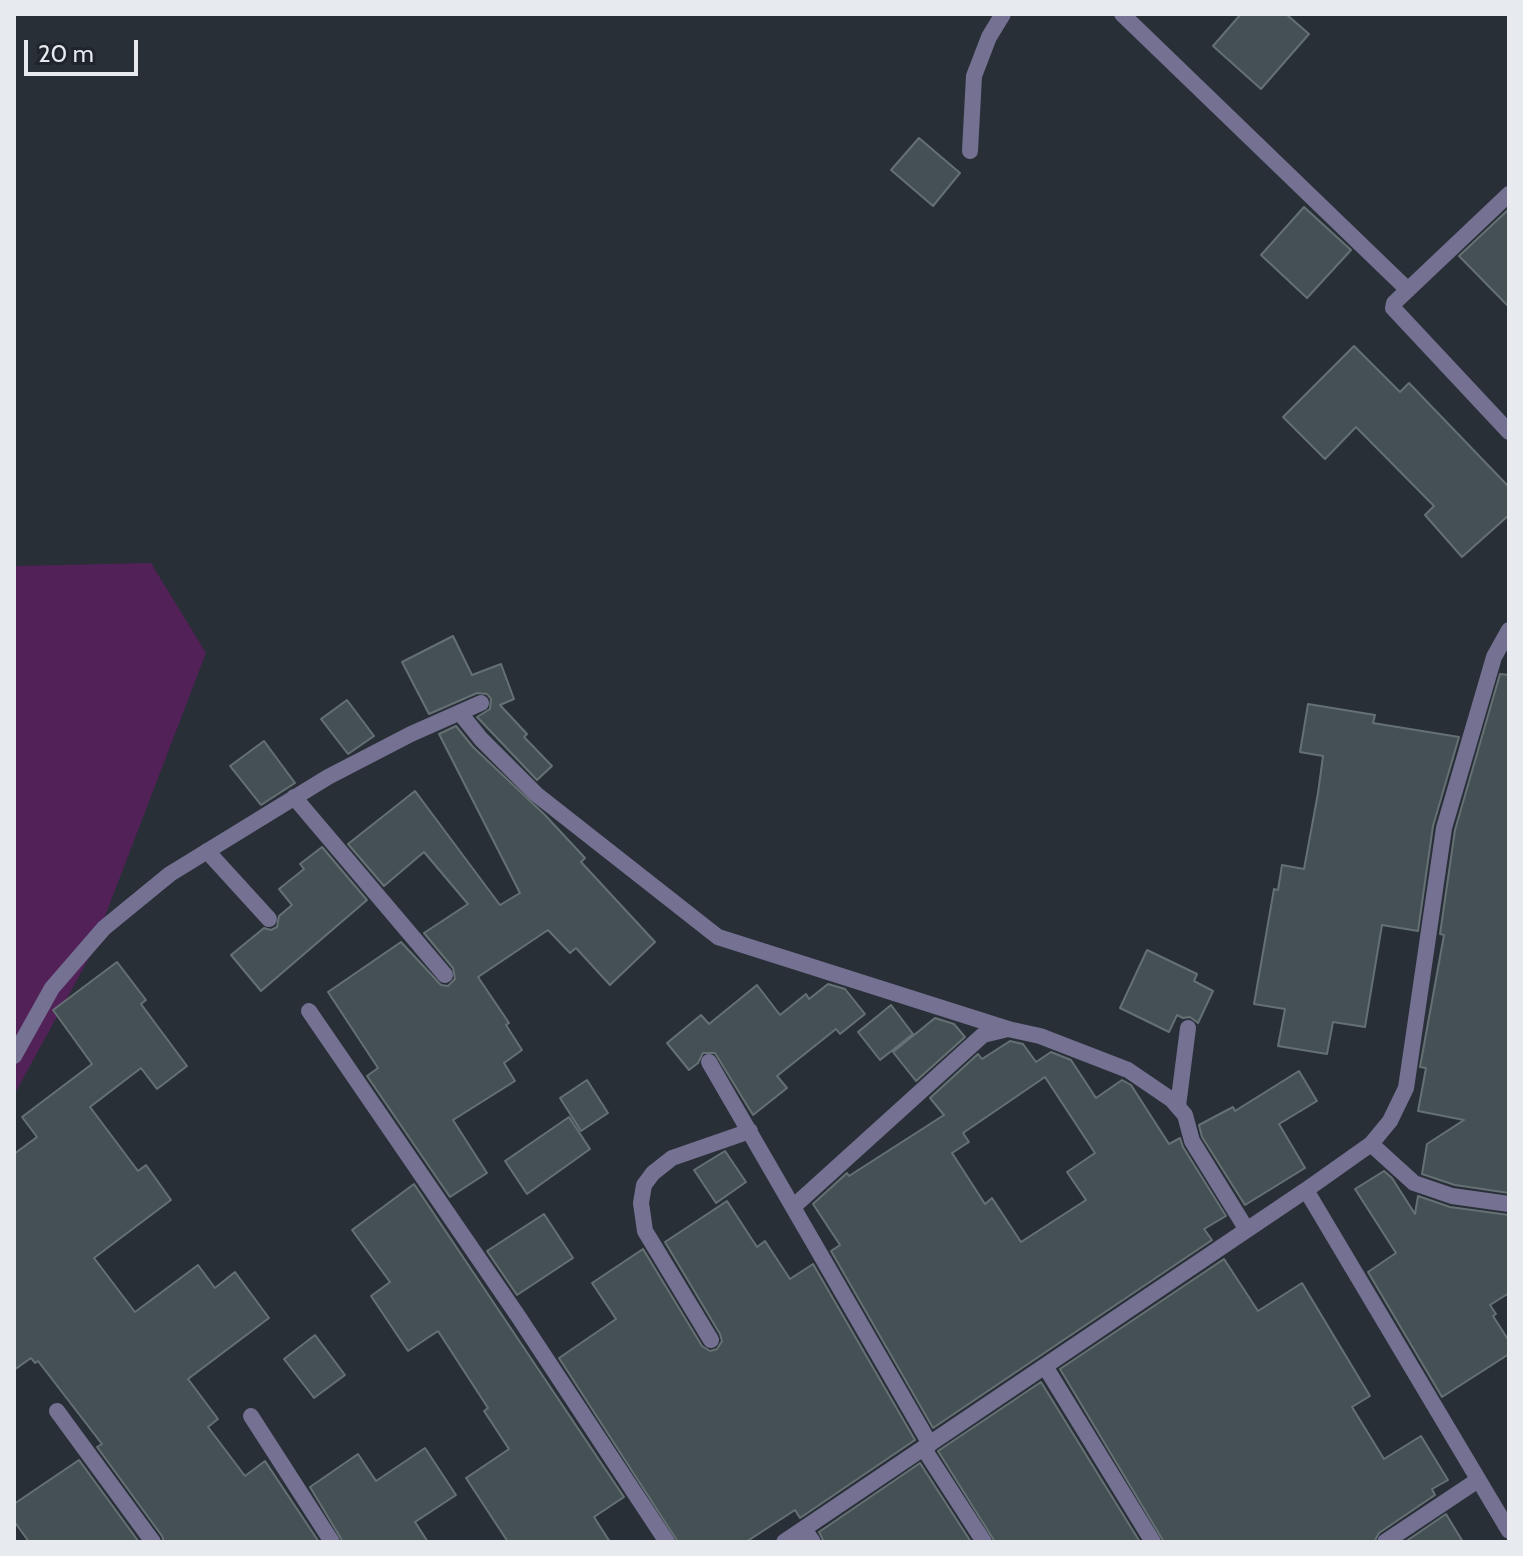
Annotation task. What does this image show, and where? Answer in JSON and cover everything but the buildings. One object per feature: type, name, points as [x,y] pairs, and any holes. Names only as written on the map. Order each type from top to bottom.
[{"type":"street","points":[[970,151],[974,76],[989,37],[1003,14]]},
{"type":"street","points":[[1122,14],[1408,290]]},
{"type":"street","points":[[1509,194],[1394,303],[1396,313],[1509,432]]},
{"type":"street","points":[[784,1542],[809,1535],[927,1446],[1306,1190],[1371,1144],[1390,1121],[1406,1088],[1444,828],[1494,657],[1509,630]]},
{"type":"street","points":[[14,1056],[52,988],[104,928],[170,874],[294,797],[383,748],[481,703]]},
{"type":"street","points":[[460,713],[481,739],[536,794],[718,937],[1008,1029],[1040,1036],[1128,1070],[1178,1106],[1185,1115],[1192,1141],[1247,1230]]},
{"type":"street","points":[[294,797],[445,975]]},
{"type":"street","points":[[207,851],[269,919]]},
{"type":"street","points":[[309,1011],[518,1316],[667,1542]]},
{"type":"street","points":[[1178,1106],[1188,1028]]},
{"type":"street","points":[[793,1207],[983,1035],[1008,1029]]},
{"type":"street","points":[[709,1062],[984,1542]]},
{"type":"street","points":[[711,1340],[645,1231],[641,1203],[644,1185],[672,1158],[750,1131]]},
{"type":"street","points":[[1371,1144],[1414,1183],[1452,1196],[1509,1204]]},
{"type":"street","points":[[1306,1190],[1478,1480],[1502,1504],[1509,1531]]},
{"type":"street","points":[[1046,1368],[1153,1542]]},
{"type":"street","points":[[57,1411],[153,1542]]},
{"type":"street","points":[[251,1416],[332,1542]]},
{"type":"street","points":[[1385,1542],[1478,1480]]},
{"type":"shaded area","points":[[151,563],[206,653],[89,958],[14,1095],[14,566]]}]
